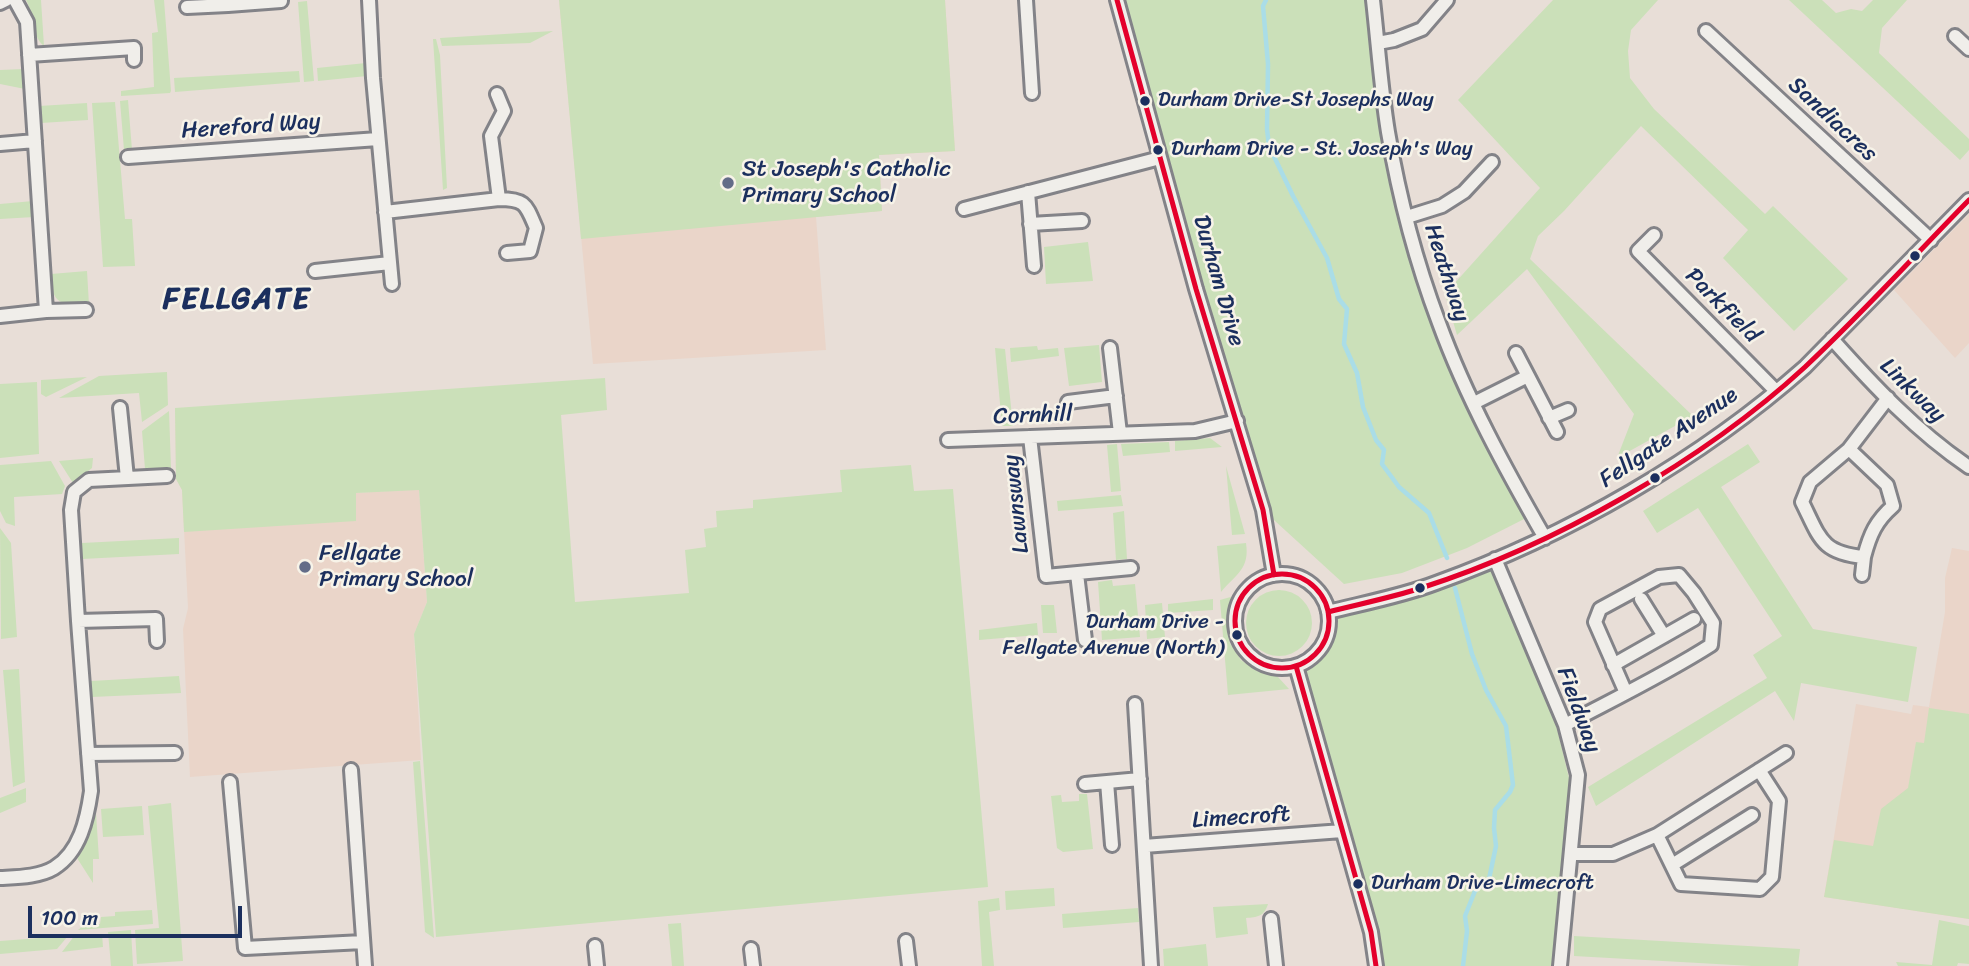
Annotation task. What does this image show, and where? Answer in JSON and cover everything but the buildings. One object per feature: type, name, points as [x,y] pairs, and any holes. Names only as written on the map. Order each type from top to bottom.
[{"type":"street","points":[[0,3],[6,0]]},
{"type":"street","points":[[15,0],[27,22],[46,311]]},
{"type":"street","points":[[369,0],[378,139],[392,284]]},
{"type":"street","points":[[1026,0],[1032,93]]},
{"type":"street","name":"Durham Drive","points":[[1117,0],[1196,289],[1263,510],[1273,575]]},
{"type":"street","name":"Heathway","points":[[1373,0],[1388,134],[1406,217],[1439,324],[1474,403],[1545,538]]},
{"type":"street","points":[[1378,43],[1422,29],[1447,0]]},
{"type":"street","points":[[187,7],[228,2],[281,1]]},
{"type":"street","name":"Sandiacres","points":[[1706,31],[1931,240]]},
{"type":"street","points":[[29,55],[134,48],[134,60]]},
{"type":"street","points":[[497,94],[504,111],[491,136],[499,199]]},
{"type":"street","name":"Hereford Way","points":[[128,157],[378,139]]},
{"type":"street","points":[[0,144],[35,141]]},
{"type":"street","points":[[964,209],[1160,158]]},
{"type":"street","points":[[1406,217],[1442,206],[1464,192],[1492,162]]},
{"type":"street","points":[[1028,192],[1034,266]]},
{"type":"street","points":[[385,212],[517,199],[526,205],[536,228],[530,251],[507,253]]},
{"type":"street","name":"Fellgate Avenue","points":[[1328,612],[1434,584],[1545,538],[1682,460],[1805,367],[1969,200]]},
{"type":"street","points":[[1030,224],[1082,221]]},
{"type":"street","name":"Parkfield","points":[[1654,235],[1633,246],[1776,391]]},
{"type":"street","points":[[315,271],[390,263]]},
{"type":"street","points":[[0,316],[86,310]]},
{"type":"street","name":"Linkway","points":[[1832,339],[1888,398],[1940,447],[1969,467]]},
{"type":"street","points":[[1110,348],[1121,433]]},
{"type":"street","points":[[1516,352],[1557,432]]},
{"type":"street","points":[[1474,403],[1528,376]]},
{"type":"street","name":"Cornhill","points":[[1068,402],[1116,396]]},
{"type":"street","points":[[1864,557],[1847,555],[1828,548],[1802,502],[1810,482],[1849,449],[1888,398]]},
{"type":"street","points":[[120,408],[127,478]]},
{"type":"street","points":[[1549,418],[1568,410]]},
{"type":"street","name":"Cornhill","points":[[948,440],[1195,431],[1237,421]]},
{"type":"street","name":"Lawnsway","points":[[1030,437],[1046,576],[1131,568]]},
{"type":"street","points":[[1849,449],[1887,485],[1893,506],[1878,519],[1870,534],[1862,575]]},
{"type":"street","points":[[0,878],[28,876],[53,869],[72,852],[87,816],[91,791],[71,510],[74,492],[89,480],[167,475]]},
{"type":"street","name":"Fieldway","points":[[1495,559],[1565,725],[1578,775],[1560,966]]},
{"type":"street","points":[[1077,574],[1085,640]]},
{"type":"street","points":[[1273,575],[1286,575],[1308,583],[1325,601],[1328,612],[1329,625],[1321,648],[1313,657],[1296,666],[1281,668],[1264,665],[1244,648],[1238,636],[1237,610],[1242,598],[1250,587],[1273,575]]},
{"type":"street","points":[[1565,725],[1626,693],[1711,645],[1713,624],[1679,575],[1659,577],[1600,610],[1595,622],[1626,693]]},
{"type":"street","points":[[1641,599],[1664,636]]},
{"type":"street","points":[[78,621],[156,619],[157,641]]},
{"type":"street","points":[[1613,665],[1694,619]]},
{"type":"street","points":[[1296,666],[1371,932],[1376,966]]},
{"type":"street","points":[[1135,704],[1151,966]]},
{"type":"street","points":[[88,754],[174,753]]},
{"type":"street","points":[[1571,854],[1613,854],[1657,835],[1786,753]]},
{"type":"street","points":[[351,769],[365,966]]},
{"type":"street","points":[[1657,835],[1681,884],[1760,890],[1772,877],[1779,801],[1759,770]]},
{"type":"street","points":[[1085,784],[1140,779]]},
{"type":"street","points":[[230,782],[245,948],[363,942]]},
{"type":"street","points":[[1107,782],[1112,845]]},
{"type":"street","points":[[1672,865],[1752,815]]},
{"type":"street","name":"Limecroft","points":[[1144,846],[1342,831]]},
{"type":"street","points":[[1270,919],[1276,966]]},
{"type":"street","points":[[906,941],[909,966]]},
{"type":"street","points":[[595,946],[597,966]]},
{"type":"street","points":[[751,949],[753,966]]},
{"type":"shaded area","name":"St Joseph's Catholic Primary School","points":[[559,0],[945,0],[955,151],[879,155],[882,211],[816,217],[826,350],[593,364]]},
{"type":"shaded area","points":[[1969,214],[1969,343],[1955,358],[1894,290]]},
{"type":"shaded area","name":"Fellgate Primary School","points":[[175,408],[356,493],[419,489],[427,602],[414,634],[421,760],[190,777],[183,629],[188,608],[182,490],[176,479]]},
{"type":"shaded area","points":[[1952,548],[1969,551],[1969,919],[1824,897],[1856,704],[1911,714],[1913,705],[1929,707],[1945,612],[1945,578]]},
{"type":"green space","points":[[26,0],[41,0],[44,46],[36,36]]},
{"type":"green space","points":[[154,0],[164,0],[171,91],[121,96],[121,91],[154,87],[152,33],[158,32]]},
{"type":"green space","name":"St Joseph's Catholic Primary School","points":[[559,0],[945,0],[955,151],[879,155],[882,211],[581,239]]},
{"type":"green space","points":[[1117,0],[1368,0],[1381,114],[1407,253],[1436,330],[1532,515],[1467,548],[1402,573],[1344,584],[1263,510]]},
{"type":"green space","points":[[1553,0],[1658,0],[1631,30],[1628,51],[1630,78],[1654,109],[1765,214],[1773,206],[1848,279],[1794,331],[1723,258],[1748,230],[1641,126],[1538,236],[1530,259],[1693,416],[1617,458],[1634,414],[1527,269],[1457,335],[1445,294],[1540,188],[1458,100]]},
{"type":"green space","points":[[1789,0],[1822,0],[1836,13],[1851,9],[1862,11],[1873,0],[1907,0],[1882,28],[1879,53],[1969,139],[1969,150],[1960,160]]},
{"type":"green space","points":[[307,1],[314,81],[304,82],[298,2]]},
{"type":"green space","points":[[553,31],[530,43],[442,46],[440,38]]},
{"type":"green space","points":[[433,39],[436,39],[440,55],[447,188],[443,190]]},
{"type":"green space","points":[[366,63],[367,76],[318,81],[317,68]]},
{"type":"green space","points":[[24,69],[25,89],[0,84],[0,70]]},
{"type":"green space","points":[[299,71],[300,82],[175,92],[174,78]]},
{"type":"green space","points":[[128,100],[132,150],[124,150],[120,101]]},
{"type":"green space","points":[[115,102],[125,219],[132,219],[135,266],[103,267],[92,103]]},
{"type":"green space","points":[[87,103],[88,120],[41,123],[39,106]]},
{"type":"green space","points":[[33,201],[34,217],[0,219],[0,204]]},
{"type":"green space","points":[[1088,242],[1093,281],[1046,284],[1044,247]]},
{"type":"green space","points":[[87,271],[89,305],[65,304],[56,297],[51,284],[51,274]]},
{"type":"green space","points":[[1099,345],[1102,382],[1069,386],[1064,348]]},
{"type":"green space","points":[[1037,346],[1038,350],[1058,348],[1059,356],[1011,362],[1010,348]]},
{"type":"green space","points":[[995,348],[1005,349],[1013,426],[1002,426]]},
{"type":"green space","points":[[167,372],[168,405],[142,422],[139,393],[59,398],[99,376]]},
{"type":"green space","points":[[87,377],[46,397],[41,394],[41,380]]},
{"type":"green space","points":[[605,378],[607,410],[561,415],[575,602],[689,593],[685,550],[706,547],[704,529],[717,527],[716,511],[753,508],[753,500],[842,492],[840,470],[911,465],[914,491],[953,489],[988,887],[436,937],[414,634],[427,602],[419,490],[356,493],[356,521],[184,532],[182,490],[176,479],[175,408]]},
{"type":"green space","points":[[37,382],[39,454],[0,458],[0,384]]},
{"type":"green space","points":[[169,411],[171,468],[145,469],[142,431]]},
{"type":"green space","points":[[1210,438],[1222,447],[1175,451],[1175,441]]},
{"type":"green space","points":[[1169,442],[1170,452],[1123,456],[1121,444]]},
{"type":"green space","points":[[1117,444],[1121,491],[1111,492],[1107,445]]},
{"type":"green space","points":[[1748,444],[1760,462],[1721,487],[1813,629],[1917,647],[1908,702],[1801,683],[1794,721],[1775,691],[1596,806],[1588,787],[1767,678],[1753,655],[1782,636],[1698,508],[1657,533],[1643,511]]},
{"type":"green space","points":[[93,458],[92,468],[73,483],[59,461]]},
{"type":"green space","points":[[51,461],[65,486],[62,494],[14,497],[15,526],[6,523],[0,511],[0,465]]},
{"type":"green space","points":[[1226,466],[1245,534],[1232,535]]},
{"type":"green space","points":[[1121,495],[1123,506],[1058,511],[1057,501]]},
{"type":"green space","points":[[1124,511],[1127,559],[1116,560],[1113,513]]},
{"type":"green space","points":[[0,528],[11,543],[17,637],[1,639]]},
{"type":"green space","points":[[179,538],[179,554],[82,559],[82,543]]},
{"type":"green space","points":[[1246,543],[1244,565],[1221,592],[1217,546]]},
{"type":"green space","points":[[1495,559],[1552,708],[1570,782],[1554,966],[1376,966],[1296,666],[1312,656],[1322,645],[1328,631],[1328,612]]},
{"type":"green space","points":[[1112,580],[1113,586],[1135,584],[1140,637],[1102,640],[1098,582]]},
{"type":"green space","points":[[1273,590],[1285,590],[1297,595],[1307,605],[1312,623],[1310,636],[1297,651],[1285,656],[1273,656],[1261,651],[1251,641],[1246,629],[1246,617],[1251,605],[1261,595]]},
{"type":"green space","points":[[1234,596],[1227,619],[1230,643],[1241,660],[1257,671],[1278,677],[1289,689],[1228,695],[1220,600]]},
{"type":"green space","points":[[1213,599],[1213,610],[1168,613],[1168,604]]},
{"type":"green space","points":[[1162,603],[1165,637],[1147,639],[1145,605]]},
{"type":"green space","points":[[1041,605],[1054,605],[1057,633],[1043,633]]},
{"type":"green space","points":[[1037,623],[1038,635],[979,640],[979,630]]},
{"type":"green space","points":[[19,669],[25,782],[13,787],[3,670]]},
{"type":"green space","points":[[179,676],[181,693],[92,697],[91,681]]},
{"type":"green space","points":[[1929,708],[1969,714],[1969,919],[1824,897],[1834,840],[1873,846],[1881,809],[1908,788],[1916,742],[1924,743]]},
{"type":"green space","points":[[420,761],[434,938],[425,932],[413,762]]},
{"type":"green space","points":[[26,788],[26,802],[0,813],[0,798]]},
{"type":"green space","points":[[1079,794],[1087,794],[1093,849],[1063,852],[1057,848],[1051,796],[1061,795],[1062,802],[1079,801]]},
{"type":"green space","points":[[171,803],[183,961],[137,964],[135,930],[159,928],[148,806]]},
{"type":"green space","points":[[142,806],[144,835],[103,837],[101,809]]},
{"type":"green space","points":[[96,813],[99,859],[93,859],[93,883],[77,858],[88,838]]},
{"type":"green space","points":[[1054,888],[1055,906],[1006,910],[1005,891]]},
{"type":"green space","points":[[999,898],[1000,910],[989,912],[994,966],[982,966],[978,901]]},
{"type":"green space","points":[[1268,904],[1262,914],[1246,918],[1248,934],[1216,938],[1213,907]]},
{"type":"green space","points":[[1138,908],[1139,922],[1063,928],[1062,914]]},
{"type":"green space","points":[[152,910],[153,924],[78,930],[83,926],[100,924],[101,917],[115,916],[115,912]]},
{"type":"green space","points":[[1939,920],[1969,926],[1969,964],[1898,966],[1896,962],[1932,965]]},
{"type":"green space","points":[[681,923],[684,966],[672,966],[668,924]]},
{"type":"green space","points":[[131,930],[133,966],[111,966],[108,932]]},
{"type":"green space","points":[[102,934],[103,947],[62,952],[75,935]]},
{"type":"green space","points":[[68,936],[57,949],[0,954],[0,941]]},
{"type":"green space","points":[[1574,936],[1800,949],[1798,966],[1574,956]]},
{"type":"green space","points":[[1206,944],[1208,966],[1164,966],[1163,949]]},
{"type":"waterway","points":[[1266,0],[1263,6],[1268,64],[1269,146],[1327,258],[1339,299],[1347,309],[1344,344],[1357,373],[1363,407],[1376,440],[1384,450],[1382,464],[1399,487],[1429,513],[1447,558]]},
{"type":"waterway","points":[[1455,588],[1472,654],[1486,690],[1506,726],[1513,785],[1495,810],[1496,846],[1489,879],[1475,891],[1465,916],[1467,931],[1463,966]]},
{"type":"transit line","points":[[1117,0],[1196,289],[1263,510],[1274,575]]},
{"type":"transit line","points":[[1328,612],[1421,588],[1522,549],[1624,497],[1673,467],[1765,402],[1805,367],[1969,200]]},
{"type":"transit line","points":[[1282,574],[1300,578],[1315,588],[1325,603],[1329,621],[1325,639],[1315,654],[1300,664],[1282,668],[1264,664],[1249,654],[1239,639],[1235,621],[1239,603],[1249,588],[1264,578],[1282,574]]},
{"type":"transit line","points":[[1296,666],[1371,932],[1376,966]]},
{"type":"place","name":"Durham Drive-St Josephs Way","points":[[1145,101]]},
{"type":"place","name":"Durham Drive - St. Joseph's Way","points":[[1158,150]]},
{"type":"place","name":"St Joseph's Catholic Primary School","points":[[728,183]]},
{"type":"place","name":"Fellgate Primary School","points":[[305,567]]},
{"type":"place","name":"Durham Drive - Fellgate Avenue (North)","points":[[1237,635]]},
{"type":"place","name":"Durham Drive-Limecroft","points":[[1358,884]]},
{"type":"district","name":"FELLGATE","points":[[237,300]]}]
